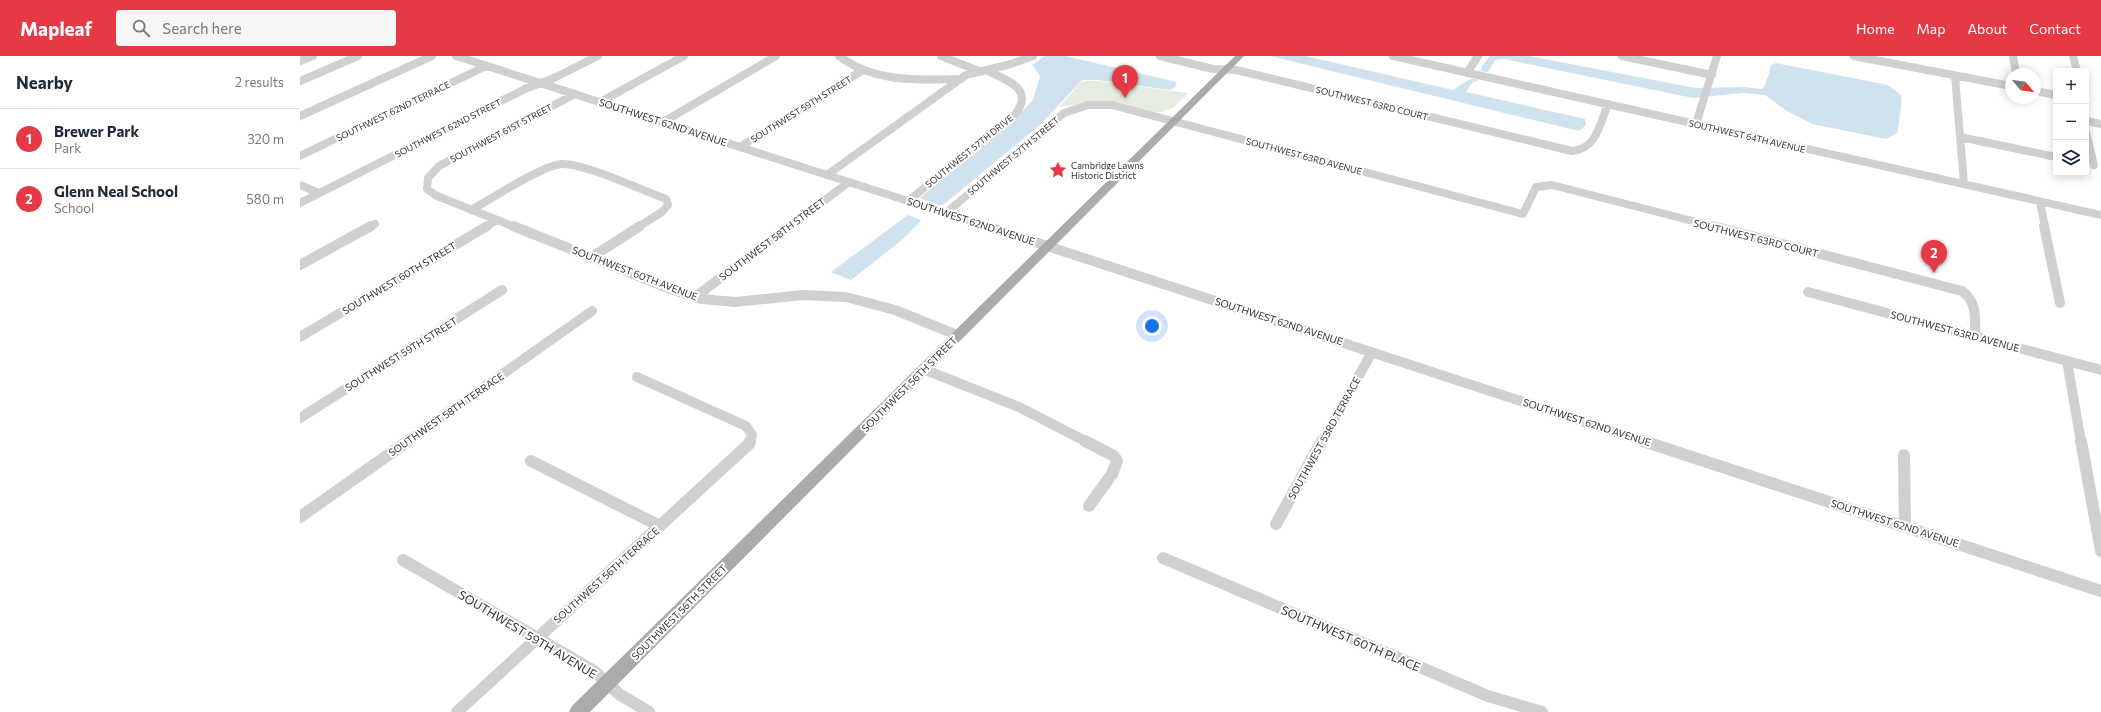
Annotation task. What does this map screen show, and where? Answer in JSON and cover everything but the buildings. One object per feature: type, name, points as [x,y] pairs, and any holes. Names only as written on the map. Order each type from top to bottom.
[{"type":"main road","name":"SOUTHWEST 56TH STREET","points":[[578,712],[1240,56]]},
{"type":"street","points":[[300,61],[313,56]]},
{"type":"street","points":[[300,81],[358,56]]},
{"type":"street","points":[[300,116],[432,56]]},
{"type":"street","name":"SOUTHWEST 62ND AVENUE","points":[[456,56],[1048,246],[1905,526],[2101,592]]},
{"type":"street","name":"SOUTHWEST 62ND STREET","points":[[300,203],[520,91],[598,56]]},
{"type":"street","points":[[600,102],[684,56]]},
{"type":"street","points":[[663,122],[776,56]]},
{"type":"street","points":[[839,56],[848,63],[862,70],[902,78],[961,79]]},
{"type":"street","points":[[941,56],[982,71]]},
{"type":"street","points":[[827,175],[971,73],[1012,64],[1033,56]]},
{"type":"street","name":"SOUTHWEST 63RD COURT","points":[[1160,56],[1213,69],[1226,69],[1244,72],[1566,150],[1584,150],[1592,142],[1608,104]]},
{"type":"street","name":"SOUTHWEST 64TH AVENUE","points":[[1393,56],[2101,215]]},
{"type":"street","points":[[1467,73],[1478,56]]},
{"type":"street","points":[[1622,56],[1712,75]]},
{"type":"street","points":[[1696,124],[1717,56]]},
{"type":"street","points":[[1854,56],[2005,85]]},
{"type":"street","points":[[2013,56],[2015,68]]},
{"type":"street","points":[[2073,56],[2076,68]]},
{"type":"street","name":"SOUTHWEST 62ND TERRACE","points":[[300,156],[486,66]]},
{"type":"street","name":"SOUTHWEST 59TH STREET","points":[[740,147],[862,70]]},
{"type":"street","name":"SOUTHWEST 57TH DRIVE","points":[[908,201],[1014,116],[1022,107],[1024,98],[1018,89],[1009,82],[982,71]]},
{"type":"street","points":[[1955,76],[1964,184]]},
{"type":"street","points":[[2041,92],[2053,94]]},
{"type":"street","name":"SOUTHWEST 61ST STREET","points":[[430,175],[436,169],[449,161],[575,94]]},
{"type":"street","name":"SOUTHWEST 63RD AVENUE","points":[[1084,105],[1116,106],[1523,214],[1536,187],[1543,185]]},
{"type":"street","name":"SOUTHWEST 57TH STREET","points":[[946,213],[1064,113],[1084,105]]},
{"type":"street","points":[[2089,122],[2101,124]]},
{"type":"street","points":[[1960,137],[2053,156]]},
{"type":"street","points":[[2088,140],[2094,165]]},
{"type":"street","points":[[471,210],[544,169],[562,164],[582,168],[658,194],[666,199],[668,204],[658,215],[592,257]]},
{"type":"street","name":"SOUTHWEST 60TH AVENUE","points":[[430,175],[426,184],[429,192],[471,210],[696,297],[716,302],[734,302],[805,295],[842,296],[877,305],[958,335]]},
{"type":"street","name":"SOUTHWEST 58TH STREET","points":[[696,297],[848,182]]},
{"type":"street","points":[[300,185],[319,193]]},
{"type":"street","name":"SOUTHWEST 63RD COURT","points":[[1543,185],[1563,187],[1954,288],[1968,294],[1973,301],[1975,336]]},
{"type":"street","points":[[2040,202],[2050,263],[2056,279],[2060,302]]},
{"type":"street","name":"SOUTHWEST 60TH STREET","points":[[300,336],[497,220]]},
{"type":"street","points":[[300,265],[375,224]]},
{"type":"street","name":"SOUTHWEST 59TH STREET","points":[[300,418],[502,290]]},
{"type":"street","name":"SOUTHWEST 63RD AVENUE","points":[[1808,292],[2101,370]]},
{"type":"street","name":"SOUTHWEST 58TH TERRACE","points":[[301,515],[592,311]]},
{"type":"street","name":"SOUTHWEST 53RD TERRACE","points":[[1276,524],[1372,352]]},
{"type":"street","points":[[2067,361],[2101,551]]},
{"type":"street","points":[[923,369],[1019,407],[1095,445],[1116,458],[1116,466],[1112,474],[1089,506]]},
{"type":"street","name":"SOUTHWEST 56TH TERRACE","points":[[457,712],[749,444],[752,435],[746,426],[637,377]]},
{"type":"street","points":[[1904,455],[1905,526]]},
{"type":"street","points":[[532,461],[660,526]]},
{"type":"street","name":"SOUTHWEST 60TH PLACE","points":[[1163,558],[1482,693],[1542,712]]},
{"type":"street","name":"SOUTHWEST 59TH AVENUE","points":[[403,560],[594,670],[619,694],[649,712]]},
{"type":"shaded area","points":[[1098,81],[1188,93],[1174,107],[1162,112],[1147,112],[1097,102],[1059,107],[1081,82]]},
{"type":"water","points":[[1045,56],[1065,56],[1177,82],[1175,87],[1170,90],[1097,80],[1082,80],[1041,124],[943,205],[938,205],[920,198],[1017,117],[1033,100],[1040,76],[1032,65]]},
{"type":"water","points":[[1270,56],[1305,56],[1453,90],[1468,80],[1475,79],[1478,80],[1471,84],[1466,92],[1585,119],[1586,125],[1579,131]]},
{"type":"water","points":[[1490,56],[1529,56],[1695,88],[1743,87],[1763,89],[1771,65],[1776,63],[1888,85],[1901,95],[1898,132],[1886,139],[1812,124],[1787,111],[1765,95],[1743,93],[1693,98],[1504,59],[1495,60],[1488,72],[1481,71],[1482,66]]},
{"type":"water","points":[[908,215],[921,220],[903,239],[851,280],[831,272]]},
{"type":"place","name":"Brewer Park","points":[[1125,98]]},
{"type":"place","name":"Cambridge Lawns Historic District","points":[[1058,170]]},
{"type":"place","name":"Glenn Neal School","points":[[1934,273]]}]
